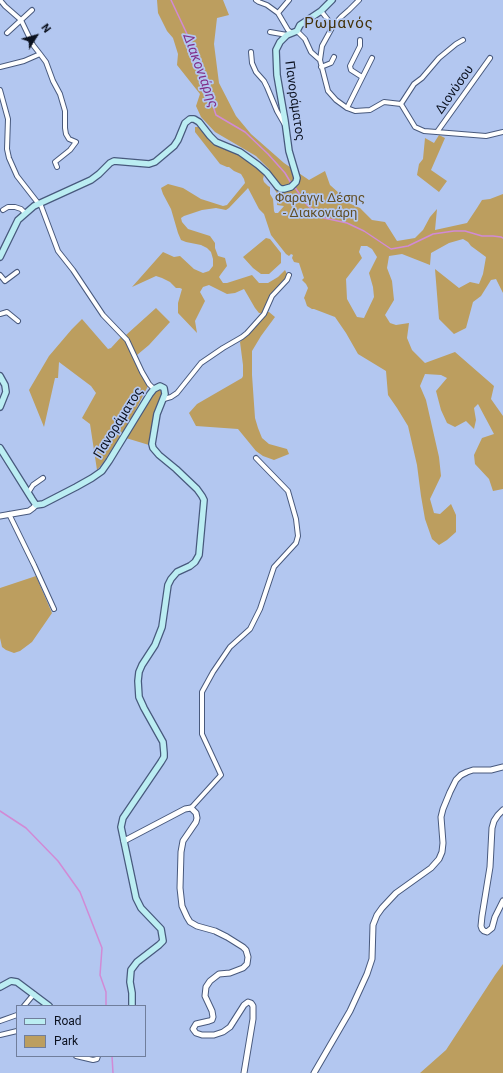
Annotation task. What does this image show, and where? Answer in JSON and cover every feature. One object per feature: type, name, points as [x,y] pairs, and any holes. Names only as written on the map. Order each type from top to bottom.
[{"type":"main road","name":"Πανοράματος","points":[[0,257],[16,223],[39,203],[91,180],[114,161],[148,164],[155,162],[175,144],[185,123],[191,119],[199,122],[216,142],[240,152],[258,165],[281,189],[293,186],[297,178],[289,151],[277,75],[276,50],[280,42],[300,25],[321,11],[332,0]]},
{"type":"main road","points":[[0,376],[5,385],[6,392],[0,408]]},
{"type":"main road","name":"Πανοράματος","points":[[36,505],[43,504],[76,487],[102,470],[154,389],[158,386],[164,388],[164,399],[157,414],[152,444],[153,448],[187,479],[204,500],[198,558],[190,566],[177,572],[168,585],[162,627],[156,645],[139,672],[139,697],[163,742],[164,757],[123,818],[121,827],[124,841]]},
{"type":"main road","points":[[0,448],[36,505]]},
{"type":"main road","points":[[124,841],[136,898],[141,908],[159,926],[163,936],[162,943],[136,962],[131,970],[130,982],[132,1005]]},
{"type":"main road","points":[[0,987],[8,982],[14,981],[24,986],[48,1005]]},
{"type":"street","points":[[0,0],[21,20],[33,45],[46,62],[53,81],[60,94],[65,111],[66,134],[69,139],[76,142],[70,150],[55,162],[57,167]]},
{"type":"street","points":[[256,0],[267,5],[278,14],[288,30],[306,39],[311,52],[320,60]]},
{"type":"street","points":[[278,14],[289,0]]},
{"type":"street","points":[[359,0],[333,26],[322,46],[320,60],[328,91],[336,100],[347,108],[355,111],[370,110],[384,102],[401,104]]},
{"type":"street","points":[[7,33],[32,10]]},
{"type":"street","points":[[321,11],[333,26]]},
{"type":"street","points":[[270,32],[292,33]]},
{"type":"street","points":[[360,40],[360,46],[350,66],[351,70],[362,77]]},
{"type":"street","points":[[401,104],[414,84],[422,78],[439,58],[463,40]]},
{"type":"street","points":[[251,52],[252,62],[256,72],[264,81],[277,111],[286,127]]},
{"type":"street","points":[[0,67],[24,61],[40,54]]},
{"type":"street","points":[[321,67],[331,63],[334,57]]},
{"type":"street","points":[[347,108],[372,58]]},
{"type":"street","name":"Διονύσου","points":[[437,132],[490,58]]},
{"type":"street","points":[[0,90],[8,119],[7,149],[9,158],[17,176],[39,203],[58,251],[73,270],[103,315],[127,340],[142,372],[149,384],[154,389]]},
{"type":"street","points":[[401,104],[415,127],[424,131],[486,136],[503,132]]},
{"type":"street","points":[[3,210],[8,207],[16,207],[26,213]]},
{"type":"street","points":[[0,275],[5,281],[17,272]]},
{"type":"street","points":[[164,399],[177,393],[201,363],[247,334],[264,314],[272,296],[287,280],[289,275]]},
{"type":"street","points":[[0,314],[7,312],[18,321]]},
{"type":"street","points":[[124,841],[180,812],[191,808],[221,775],[202,734],[202,692],[212,672],[230,646],[250,630],[260,609],[274,567],[296,543],[298,536],[296,520],[288,491],[256,458]]},
{"type":"street","points":[[28,493],[34,485],[43,478]]},
{"type":"street","points":[[0,516],[29,511],[36,505]]},
{"type":"street","points":[[9,514],[54,609]]},
{"type":"street","points":[[314,1073],[350,1010],[367,974],[372,959],[373,924],[377,916],[382,908],[396,893],[431,868],[439,859],[442,852],[443,843],[441,816],[456,780],[466,772],[491,770],[503,767]]},
{"type":"street","points":[[191,808],[196,813],[197,821],[183,841],[180,852],[180,888],[182,906],[190,922],[227,937],[243,947],[246,950],[248,957],[247,964],[243,968],[230,973],[219,974],[210,981],[206,987],[205,996],[212,1011],[212,1020],[196,1024],[193,1028],[196,1033],[202,1035],[214,1035],[223,1032],[230,1027],[244,1005],[248,1002],[251,1003],[254,1009],[244,1073]]},
{"type":"street","points":[[503,810],[494,821],[492,828],[490,868],[482,916],[482,929],[484,931],[487,932],[492,928],[496,913],[503,901]]},
{"type":"street","points":[[25,1005],[34,994]]},
{"type":"street","points":[[0,1021],[16,1015]]},
{"type":"street","points":[[0,1035],[16,1030]]},
{"type":"street","points":[[80,1057],[94,1060],[98,1057]]},
{"type":"green space","name":"Φαράγγι Δέσης - Διακονιάρη","points":[[157,0],[223,0],[229,15],[217,18],[214,44],[219,83],[236,116],[251,134],[284,163],[309,180],[325,171],[330,185],[340,194],[344,201],[360,208],[372,220],[385,222],[397,241],[415,238],[423,230],[430,217],[437,209],[435,230],[467,223],[482,200],[490,199],[503,194],[503,293],[496,279],[491,280],[481,296],[473,302],[466,328],[454,334],[439,319],[435,269],[459,288],[470,282],[479,284],[483,274],[486,257],[463,239],[449,243],[431,253],[430,265],[402,254],[389,256],[387,268],[392,281],[394,300],[385,315],[390,323],[396,325],[409,323],[407,338],[412,350],[425,363],[455,352],[494,386],[491,399],[503,416],[503,489],[493,491],[489,479],[475,464],[474,455],[482,438],[494,434],[478,404],[474,408],[476,420],[474,429],[466,421],[455,427],[447,423],[441,410],[436,391],[447,378],[441,375],[425,374],[420,386],[426,400],[439,457],[441,476],[430,499],[434,513],[440,514],[451,504],[456,515],[456,532],[439,545],[432,539],[425,519],[417,465],[408,426],[388,395],[386,371],[358,354],[335,317],[307,306],[304,298],[308,288],[302,280],[304,278],[299,263],[294,262],[292,258],[293,255],[291,254],[289,256],[286,254],[271,235],[264,214],[259,209],[248,188],[226,210],[216,208],[202,210],[181,218],[182,222],[188,229],[210,236],[215,243],[218,256],[225,258],[227,266],[219,277],[223,283],[252,275],[259,283],[268,283],[278,277],[285,270],[287,274],[285,279],[270,296],[262,313],[259,313],[255,308],[244,289],[235,293],[227,294],[209,285],[203,287],[200,292],[205,301],[195,321],[197,333],[178,313],[178,303],[182,289],[176,288],[170,282],[156,276],[132,287],[163,252],[174,257],[180,256],[194,269],[203,273],[209,271],[213,266],[211,252],[207,248],[181,240],[171,209],[161,188],[168,184],[183,188],[201,199],[223,206],[227,205],[245,183],[241,174],[220,164],[195,132],[195,127],[198,127],[241,154],[263,172],[264,182],[270,187],[270,194],[273,199],[275,213],[278,213],[284,206],[277,205],[278,195],[270,182],[269,169],[256,156],[215,132],[201,117],[196,106],[200,94],[177,65],[178,54],[173,38],[167,31],[158,13]],"holes":[[[361,246],[367,246],[372,249],[377,257],[369,273],[374,297],[364,318],[357,317],[347,299],[346,279],[362,258],[359,252]]]},
{"type":"green space","points":[[439,135],[445,138],[431,170],[447,181],[439,192],[417,175],[419,164],[423,159],[425,138],[434,143]]},
{"type":"green space","points":[[266,238],[270,239],[281,253],[281,263],[269,274],[261,274],[243,257]]},
{"type":"green space","points":[[156,308],[170,322],[149,345],[137,355],[126,335]]},
{"type":"green space","points":[[266,312],[269,312],[275,317],[252,351],[252,375],[255,418],[262,438],[269,444],[287,449],[289,454],[274,460],[263,456],[256,451],[238,429],[196,426],[189,413],[197,404],[242,378],[243,365],[240,342]]},
{"type":"green space","points":[[82,319],[108,349],[111,348],[122,336],[126,341],[134,361],[148,386],[131,419],[97,470],[90,424],[82,418],[96,393],[91,386],[59,362],[58,378],[55,378],[44,427],[29,390],[49,356]]},
{"type":"green space","points":[[159,388],[163,391],[149,445],[126,438],[149,399]]},
{"type":"green space","points":[[36,576],[52,613],[32,642],[20,651],[14,653],[2,647],[0,638],[0,588]]},
{"type":"green space","points":[[503,964],[503,1073],[420,1073],[446,1050]]},
{"type":"waterway","name":"Διακονιάρης","points":[[171,0],[195,51],[216,115],[245,132],[268,154],[285,173],[291,183]]},
{"type":"waterway","name":"Διακονιάρης","points":[[294,186],[307,205],[324,218],[347,223],[364,231],[391,249],[408,246],[433,234],[454,231],[465,231],[482,236],[503,238]]},
{"type":"waterway","points":[[0,811],[26,828],[58,861],[80,892],[102,948],[100,975],[106,992],[106,1005]]},
{"type":"waterway","points":[[112,1057],[113,1073]]},
{"type":"district","name":"Ρωμανός","points":[[339,24]]}]
